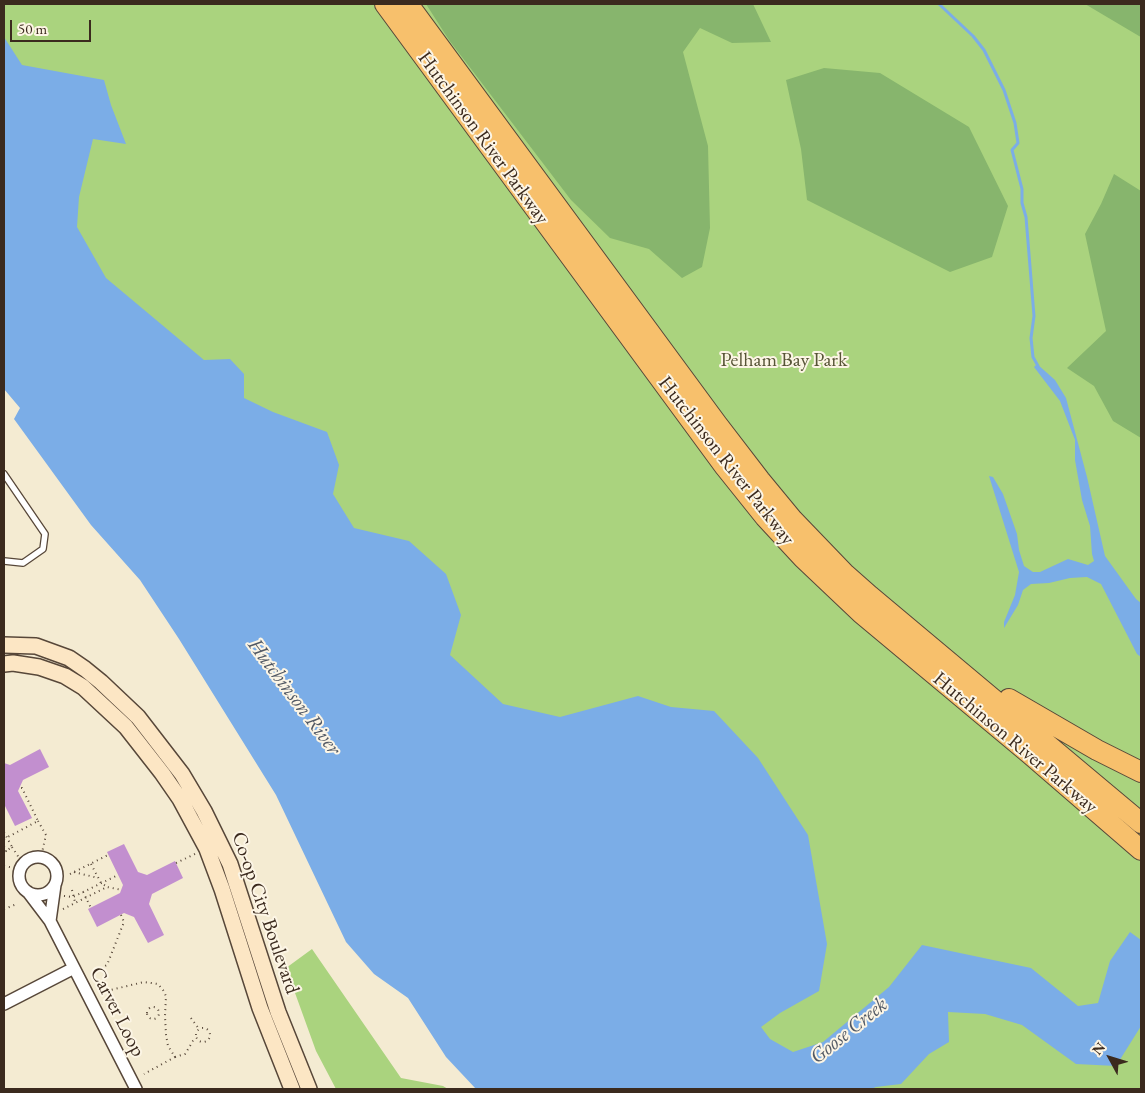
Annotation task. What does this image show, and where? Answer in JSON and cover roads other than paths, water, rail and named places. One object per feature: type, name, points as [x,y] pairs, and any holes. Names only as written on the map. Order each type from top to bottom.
[{"type":"highway","name":"Hutchinson River Parkway","points":[[384,4],[708,445],[766,517],[803,558],[860,613],[1024,748],[1141,850]]},
{"type":"highway","name":"Hutchinson River Parkway","points":[[408,4],[717,424],[772,495],[844,573],[1141,822]]},
{"type":"highway","points":[[966,676],[1097,750],[1141,772]]},
{"type":"main road","name":"Co-op City Boulevard","points":[[4,644],[36,646],[68,658],[84,669],[108,688],[138,717],[182,774],[204,811],[230,864],[278,1012],[309,1089]]},
{"type":"main road","name":"Co-op City Boulevard","points":[[4,664],[27,664],[52,671],[65,676],[83,687],[126,727],[180,799],[207,849],[222,889],[260,1008],[292,1089]]},
{"type":"street","points":[[50,921],[54,885],[57,876],[55,869],[47,859],[34,857],[22,866],[19,880],[50,921],[74,968]]},
{"type":"street","points":[[28,892],[38,895],[44,894],[54,885]]},
{"type":"street","name":"Carver Loop","points":[[4,1004],[74,968],[136,1089]]},
{"type":"lane","points":[[4,474],[45,534],[43,549],[24,563],[4,561]]},
{"type":"water","points":[[4,37],[22,65],[104,80],[111,105],[126,144],[93,139],[79,197],[77,227],[106,278],[204,360],[230,359],[244,374],[244,398],[273,412],[327,432],[339,465],[333,494],[354,528],[409,541],[446,574],[461,615],[450,655],[503,704],[560,717],[638,696],[671,707],[714,711],[758,758],[808,835],[827,944],[819,991],[780,1013],[761,1027],[770,1039],[793,1052],[823,1042],[889,987],[922,945],[1031,968],[1078,1006],[1098,1003],[1110,961],[1130,932],[1141,940],[1141,1026],[1116,1066],[1076,1064],[1022,1025],[985,1014],[948,1012],[949,1042],[929,1054],[901,1084],[871,1089],[476,1089],[446,1057],[408,998],[374,974],[346,942],[276,795],[179,639],[140,580],[91,525],[14,419],[20,408],[4,389]]},
{"type":"water","points":[[1037,364],[1055,380],[1066,398],[1105,556],[1136,599],[1141,603],[1141,657],[1137,654],[1101,584],[1087,577],[1031,584],[1023,590],[1018,605],[1004,628],[1004,622],[1015,595],[1019,572],[989,476],[993,477],[1003,494],[1017,534],[1024,566],[1033,572],[1040,572],[1068,559],[1088,565],[1094,561],[1090,526],[1082,500],[1075,460],[1075,440],[1060,401],[1034,367]]},
{"type":"waterway","points":[[939,4],[973,36],[984,50],[1004,90],[1015,123],[1018,143],[1012,150],[1022,189],[1022,203],[1026,217],[1034,316],[1031,338],[1033,357],[1038,366]]},
{"type":"park label","name":"Pelham Bay Park","points":[[784,361]]},
{"type":"water label","name":"Hutchinson River","points":[[294,697]]},
{"type":"water label","name":"Goose Creek","points":[[849,1031]]}]
